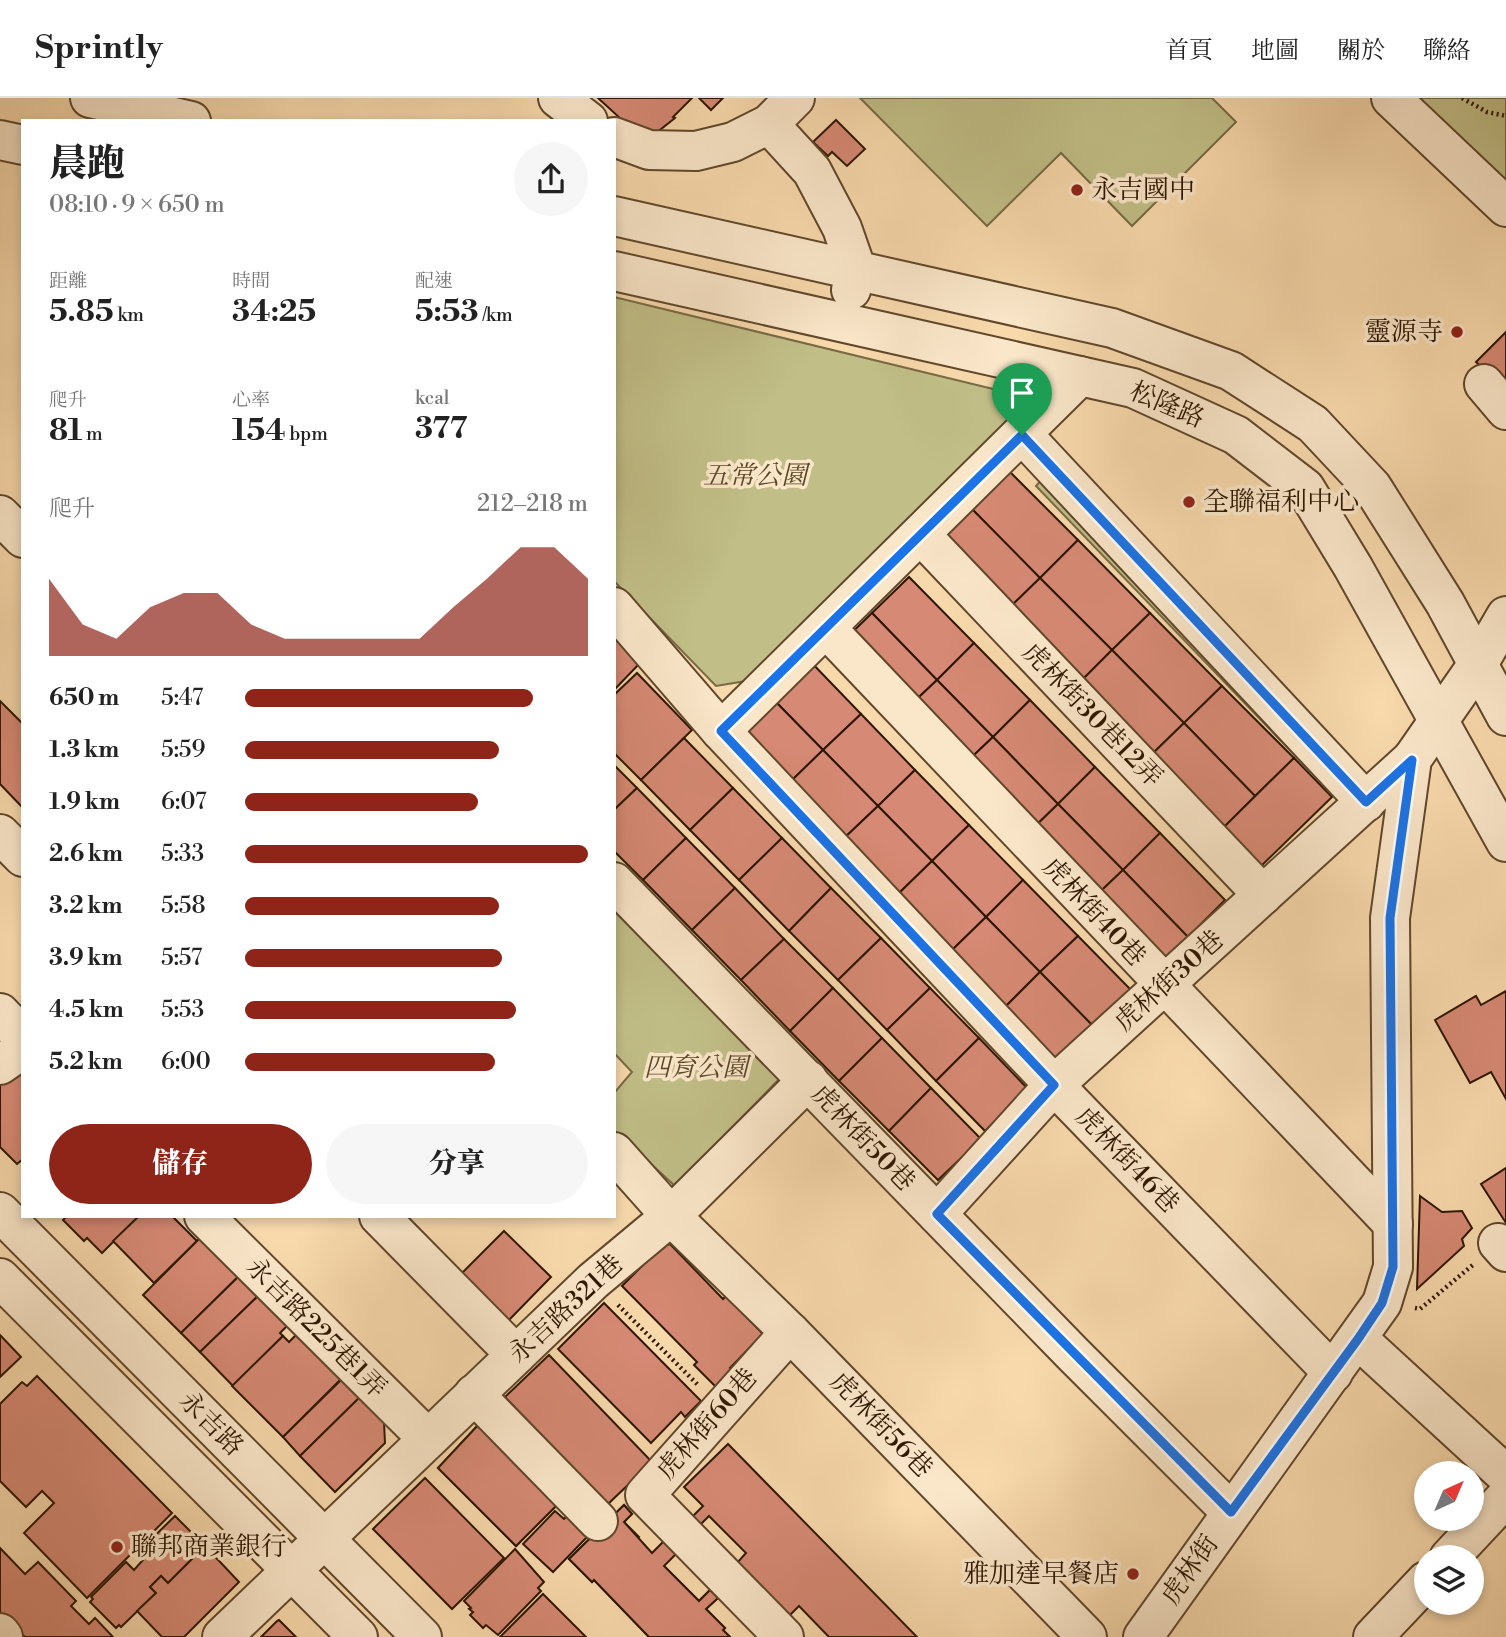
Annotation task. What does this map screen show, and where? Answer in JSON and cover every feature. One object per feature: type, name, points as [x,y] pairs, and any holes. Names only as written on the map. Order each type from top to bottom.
[{"type":"street","points":[[90,98],[182,119]]},
{"type":"street","points":[[558,98],[585,119]]},
{"type":"street","points":[[1391,98],[1506,206]]},
{"type":"street","points":[[616,138],[649,150],[696,151],[733,142],[782,111],[842,228],[858,271],[840,322]]},
{"type":"street","points":[[0,140],[21,145]]},
{"type":"street","name":"松隆路","points":[[616,216],[1112,328],[1231,371],[1313,424],[1372,486],[1445,603],[1506,716]]},
{"type":"street","name":"松隆路","points":[[616,271],[1133,388],[1236,435],[1305,488],[1353,568],[1506,842]]},
{"type":"street","points":[[721,731],[1080,376]]},
{"type":"street","points":[[1022,435],[1366,802]]},
{"type":"street","name":"虎林街30巷12弄","points":[[921,535],[1263,895]]},
{"type":"street","name":"虎林街46巷","points":[[616,609],[721,731],[1054,1085],[1333,1373]]},
{"type":"street","name":"虎林街","points":[[1143,1637],[1382,1303],[1393,1267],[1390,918],[1412,760],[1478,664],[1506,616]]},
{"type":"street","name":"虎林街40巷","points":[[826,628],[1393,1224]]},
{"type":"street","name":"虎林街30巷","points":[[937,1214],[1054,1085],[1412,760]]},
{"type":"street","points":[[0,834],[21,855]]},
{"type":"street","name":"虎林街50巷","points":[[616,884],[1231,1512]]},
{"type":"street","points":[[0,1013],[21,1035]]},
{"type":"street","points":[[0,1065],[21,1050]]},
{"type":"street","name":"永吉路321巷","points":[[222,1637],[593,1281],[671,1216],[808,1080]]},
{"type":"street","name":"虎林街56巷","points":[[616,1154],[671,1216],[790,1332],[1087,1637]]},
{"type":"street","name":"永吉路","points":[[0,1212],[422,1637]]},
{"type":"street","name":"永吉路225巷1弄","points":[[206,1218],[428,1439]]},
{"type":"street","points":[[381,1218],[516,1355]]},
{"type":"street","name":"永吉路","points":[[0,1278],[358,1637]]},
{"type":"street","name":"虎林街60巷","points":[[784,1637],[645,1494],[790,1332]]},
{"type":"street","points":[[1358,1339],[1506,1475]]},
{"type":"street","points":[[474,1394],[598,1521]]},
{"type":"street","points":[[1461,1545],[1506,1497]]},
{"type":"street","points":[[1373,1637],[1414,1594]]},
{"type":"path","points":[[1462,98],[1487,112],[1506,116]]},
{"type":"path","points":[[1382,1303],[1420,1309],[1502,1247]]},
{"type":"path","points":[[593,1281],[721,1408]]},
{"type":"green space","points":[[860,98],[1212,98],[1236,122],[1132,226],[1061,153],[987,226]]},
{"type":"green space","points":[[1401,98],[1506,98],[1506,196]]},
{"type":"green space","name":"五常公園","points":[[616,297],[1014,394],[1014,421],[746,681],[716,686],[616,583]]},
{"type":"green space","points":[[1043,478],[1338,785],[1331,793],[1036,486]]},
{"type":"green space","name":"四育公園","points":[[616,895],[789,1069],[675,1186],[616,1132],[616,1091],[632,1072],[616,1055]]},
{"type":"building","points":[[598,98],[692,98],[673,117],[675,118],[656,133],[622,120]]},
{"type":"building","points":[[699,98],[723,98],[711,110]]},
{"type":"building","points":[[836,120],[865,149],[847,166],[832,152],[828,156],[813,142]]},
{"type":"building","points":[[1506,332],[1506,391],[1476,362]]},
{"type":"building","points":[[1006,468],[1078,540],[1040,578],[968,505]]},
{"type":"building","points":[[968,505],[1040,578],[1002,615],[930,543]]},
{"type":"building","points":[[1078,540],[1150,613],[1112,650],[1040,578]]},
{"type":"building","points":[[909,577],[974,643],[937,680],[872,613]]},
{"type":"building","points":[[1040,578],[1112,650],[1074,688],[1002,615]]},
{"type":"building","points":[[872,613],[937,680],[899,716],[835,649]]},
{"type":"building","points":[[1150,613],[1222,686],[1184,723],[1112,650]]},
{"type":"building","points":[[616,640],[640,663],[616,688]]},
{"type":"building","points":[[974,643],[1030,700],[993,737],[937,680]]},
{"type":"building","points":[[1112,650],[1184,723],[1146,760],[1074,688]]},
{"type":"building","points":[[807,658],[861,714],[823,750],[769,695]]},
{"type":"building","points":[[637,673],[692,730],[641,780],[616,755],[616,693]]},
{"type":"building","points":[[937,680],[993,737],[955,773],[899,716]]},
{"type":"building","points":[[1222,686],[1294,758],[1255,796],[1184,723]]},
{"type":"building","points":[[769,695],[823,750],[786,786],[732,731]]},
{"type":"building","points":[[1030,700],[1095,767],[1058,804],[993,737]]},
{"type":"building","points":[[0,701],[21,722],[21,806],[0,784]]},
{"type":"building","points":[[861,714],[915,770],[878,806],[823,750]]},
{"type":"building","points":[[1184,723],[1255,796],[1218,833],[1146,760]]},
{"type":"building","points":[[993,737],[1058,804],[1021,840],[955,773]]},
{"type":"building","points":[[684,738],[733,788],[690,830],[641,780]]},
{"type":"building","points":[[823,750],[878,806],[840,842],[786,786]]},
{"type":"building","points":[[1294,758],[1332,797],[1256,871],[1218,833]]},
{"type":"building","points":[[616,767],[637,788],[616,808]]},
{"type":"building","points":[[1095,767],[1160,833],[1123,870],[1058,804]]},
{"type":"building","points":[[915,770],[969,825],[932,861],[878,806]]},
{"type":"building","points":[[637,788],[686,838],[643,880],[616,853],[616,808]]},
{"type":"building","points":[[733,788],[782,838],[739,880],[690,830]]},
{"type":"building","points":[[1058,804],[1123,870],[1085,906],[1021,840]]},
{"type":"building","points":[[878,806],[932,861],[894,898],[840,842]]},
{"type":"building","points":[[969,825],[1023,880],[986,917],[932,861]]},
{"type":"building","points":[[1160,833],[1225,900],[1188,937],[1123,870]]},
{"type":"building","points":[[686,838],[735,888],[692,930],[643,880]]},
{"type":"building","points":[[782,838],[831,888],[789,931],[739,880]]},
{"type":"building","points":[[932,861],[986,917],[949,953],[894,898]]},
{"type":"building","points":[[1123,870],[1188,937],[1151,973],[1085,906]]},
{"type":"building","points":[[1023,880],[1078,936],[1040,972],[986,917]]},
{"type":"building","points":[[735,888],[784,939],[741,980],[692,930]]},
{"type":"building","points":[[831,888],[881,938],[838,980],[789,931]]},
{"type":"building","points":[[986,917],[1040,972],[1003,1009],[949,953]]},
{"type":"building","points":[[1078,936],[1132,991],[1095,1028],[1040,972]]},
{"type":"building","points":[[881,938],[930,988],[887,1030],[838,980]]},
{"type":"building","points":[[784,939],[833,988],[790,1031],[741,980]]},
{"type":"building","points":[[1040,972],[1095,1028],[1057,1064],[1003,1009]]},
{"type":"building","points":[[833,988],[882,1038],[839,1081],[790,1031]]},
{"type":"building","points":[[930,988],[979,1038],[936,1081],[887,1030]]},
{"type":"building","points":[[1506,991],[1506,1099],[1491,1072],[1470,1083],[1435,1020],[1476,996],[1481,1005]]},
{"type":"building","points":[[882,1038],[931,1088],[889,1131],[839,1081]]},
{"type":"building","points":[[979,1038],[1028,1089],[985,1131],[936,1081]]},
{"type":"building","points":[[21,1065],[21,1161],[17,1164],[0,1147],[0,1080]]},
{"type":"building","points":[[931,1088],[981,1139],[938,1180],[889,1131]]},
{"type":"building","points":[[1506,1168],[1506,1223],[1481,1184]]},
{"type":"building","points":[[1420,1196],[1442,1212],[1462,1211],[1472,1228],[1462,1239],[1464,1246],[1417,1289]]},
{"type":"building","points":[[137,1218],[102,1253],[87,1238],[84,1241],[63,1220]]},
{"type":"building","points":[[137,1218],[174,1218],[197,1241],[154,1283],[113,1241]]},
{"type":"building","points":[[504,1231],[551,1277],[506,1323],[459,1276]]},
{"type":"building","points":[[203,1235],[241,1274],[181,1333],[143,1295]]},
{"type":"building","points":[[670,1244],[723,1299],[726,1296],[763,1334],[730,1368],[733,1371],[717,1388],[694,1365],[697,1362],[622,1286],[662,1246]]},
{"type":"building","points":[[241,1274],[260,1294],[200,1352],[181,1333]]},
{"type":"building","points":[[260,1294],[290,1323],[280,1333],[283,1336],[233,1386],[200,1352]]},
{"type":"building","points":[[604,1303],[701,1401],[685,1417],[681,1412],[651,1443],[558,1349]]},
{"type":"building","points":[[299,1332],[343,1377],[283,1437],[232,1386],[283,1336],[289,1342]]},
{"type":"building","points":[[0,1335],[21,1357],[0,1377]]},
{"type":"building","points":[[549,1355],[652,1462],[608,1504],[505,1397]]},
{"type":"building","points":[[37,1376],[172,1513],[87,1598],[24,1533],[54,1503],[42,1491],[26,1507],[0,1481],[0,1404],[22,1382],[27,1386]]},
{"type":"building","points":[[342,1379],[360,1397],[300,1456],[283,1437]]},
{"type":"building","points":[[360,1397],[384,1422],[385,1443],[335,1492],[300,1456]]},
{"type":"building","points":[[480,1423],[501,1444],[479,1465],[499,1484],[519,1465],[559,1503],[516,1546],[438,1468]]},
{"type":"building","points":[[480,1423],[559,1503],[516,1546],[438,1468]]},
{"type":"building","points":[[728,1444],[917,1637],[829,1637],[799,1606],[788,1617],[737,1563],[746,1553],[709,1516],[700,1525],[692,1517],[703,1506],[684,1487]]},
{"type":"building","points":[[425,1478],[504,1558],[452,1609],[373,1529]]},
{"type":"building","points":[[624,1505],[632,1514],[624,1522],[639,1537],[637,1539],[699,1601],[710,1590],[718,1598],[706,1609],[730,1637],[649,1637],[594,1580],[592,1582],[569,1559]]},
{"type":"building","points":[[624,1505],[632,1514],[624,1522],[652,1553],[664,1541],[676,1554],[664,1566],[699,1601],[710,1590],[718,1598],[706,1609],[730,1637],[649,1637],[594,1580],[592,1582],[569,1559]]},
{"type":"building","points":[[555,1511],[564,1519],[570,1513],[591,1533],[553,1572],[523,1544]]},
{"type":"building","points":[[175,1516],[205,1546],[168,1583],[161,1576],[150,1587],[156,1593],[121,1627],[119,1625],[116,1628],[90,1602],[93,1599],[91,1597],[126,1562],[134,1570],[143,1560],[137,1553]]},
{"type":"building","points":[[205,1546],[239,1582],[184,1637],[162,1637],[137,1611],[156,1593],[150,1587],[161,1576],[168,1583]]},
{"type":"building","points":[[0,1548],[25,1574],[38,1562],[76,1601],[71,1606],[89,1624],[95,1618],[113,1637],[25,1637],[0,1612]]},
{"type":"building","points":[[515,1549],[544,1582],[538,1588],[541,1591],[498,1635],[486,1625],[483,1628],[470,1615],[473,1612],[464,1601]]},
{"type":"building","points":[[543,1594],[586,1637],[500,1637]]},
{"type":"building","points":[[277,1621],[296,1637],[261,1637]]},
{"type":"place","name":"永吉國中","points":[[1077,190]]},
{"type":"place","name":"靈源寺","points":[[1457,332]]},
{"type":"place","name":"全聯福利中心","points":[[1189,502]]},
{"type":"place","name":"聯邦商業銀行","points":[[117,1547]]},
{"type":"place","name":"雅加達早餐店","points":[[1133,1574]]},
{"type":"route","points":[[1022,435],[1366,802],[1412,760],[1390,918],[1393,1267],[1382,1303],[1231,1512],[937,1214],[1054,1085],[721,731],[1022,435]]}]
